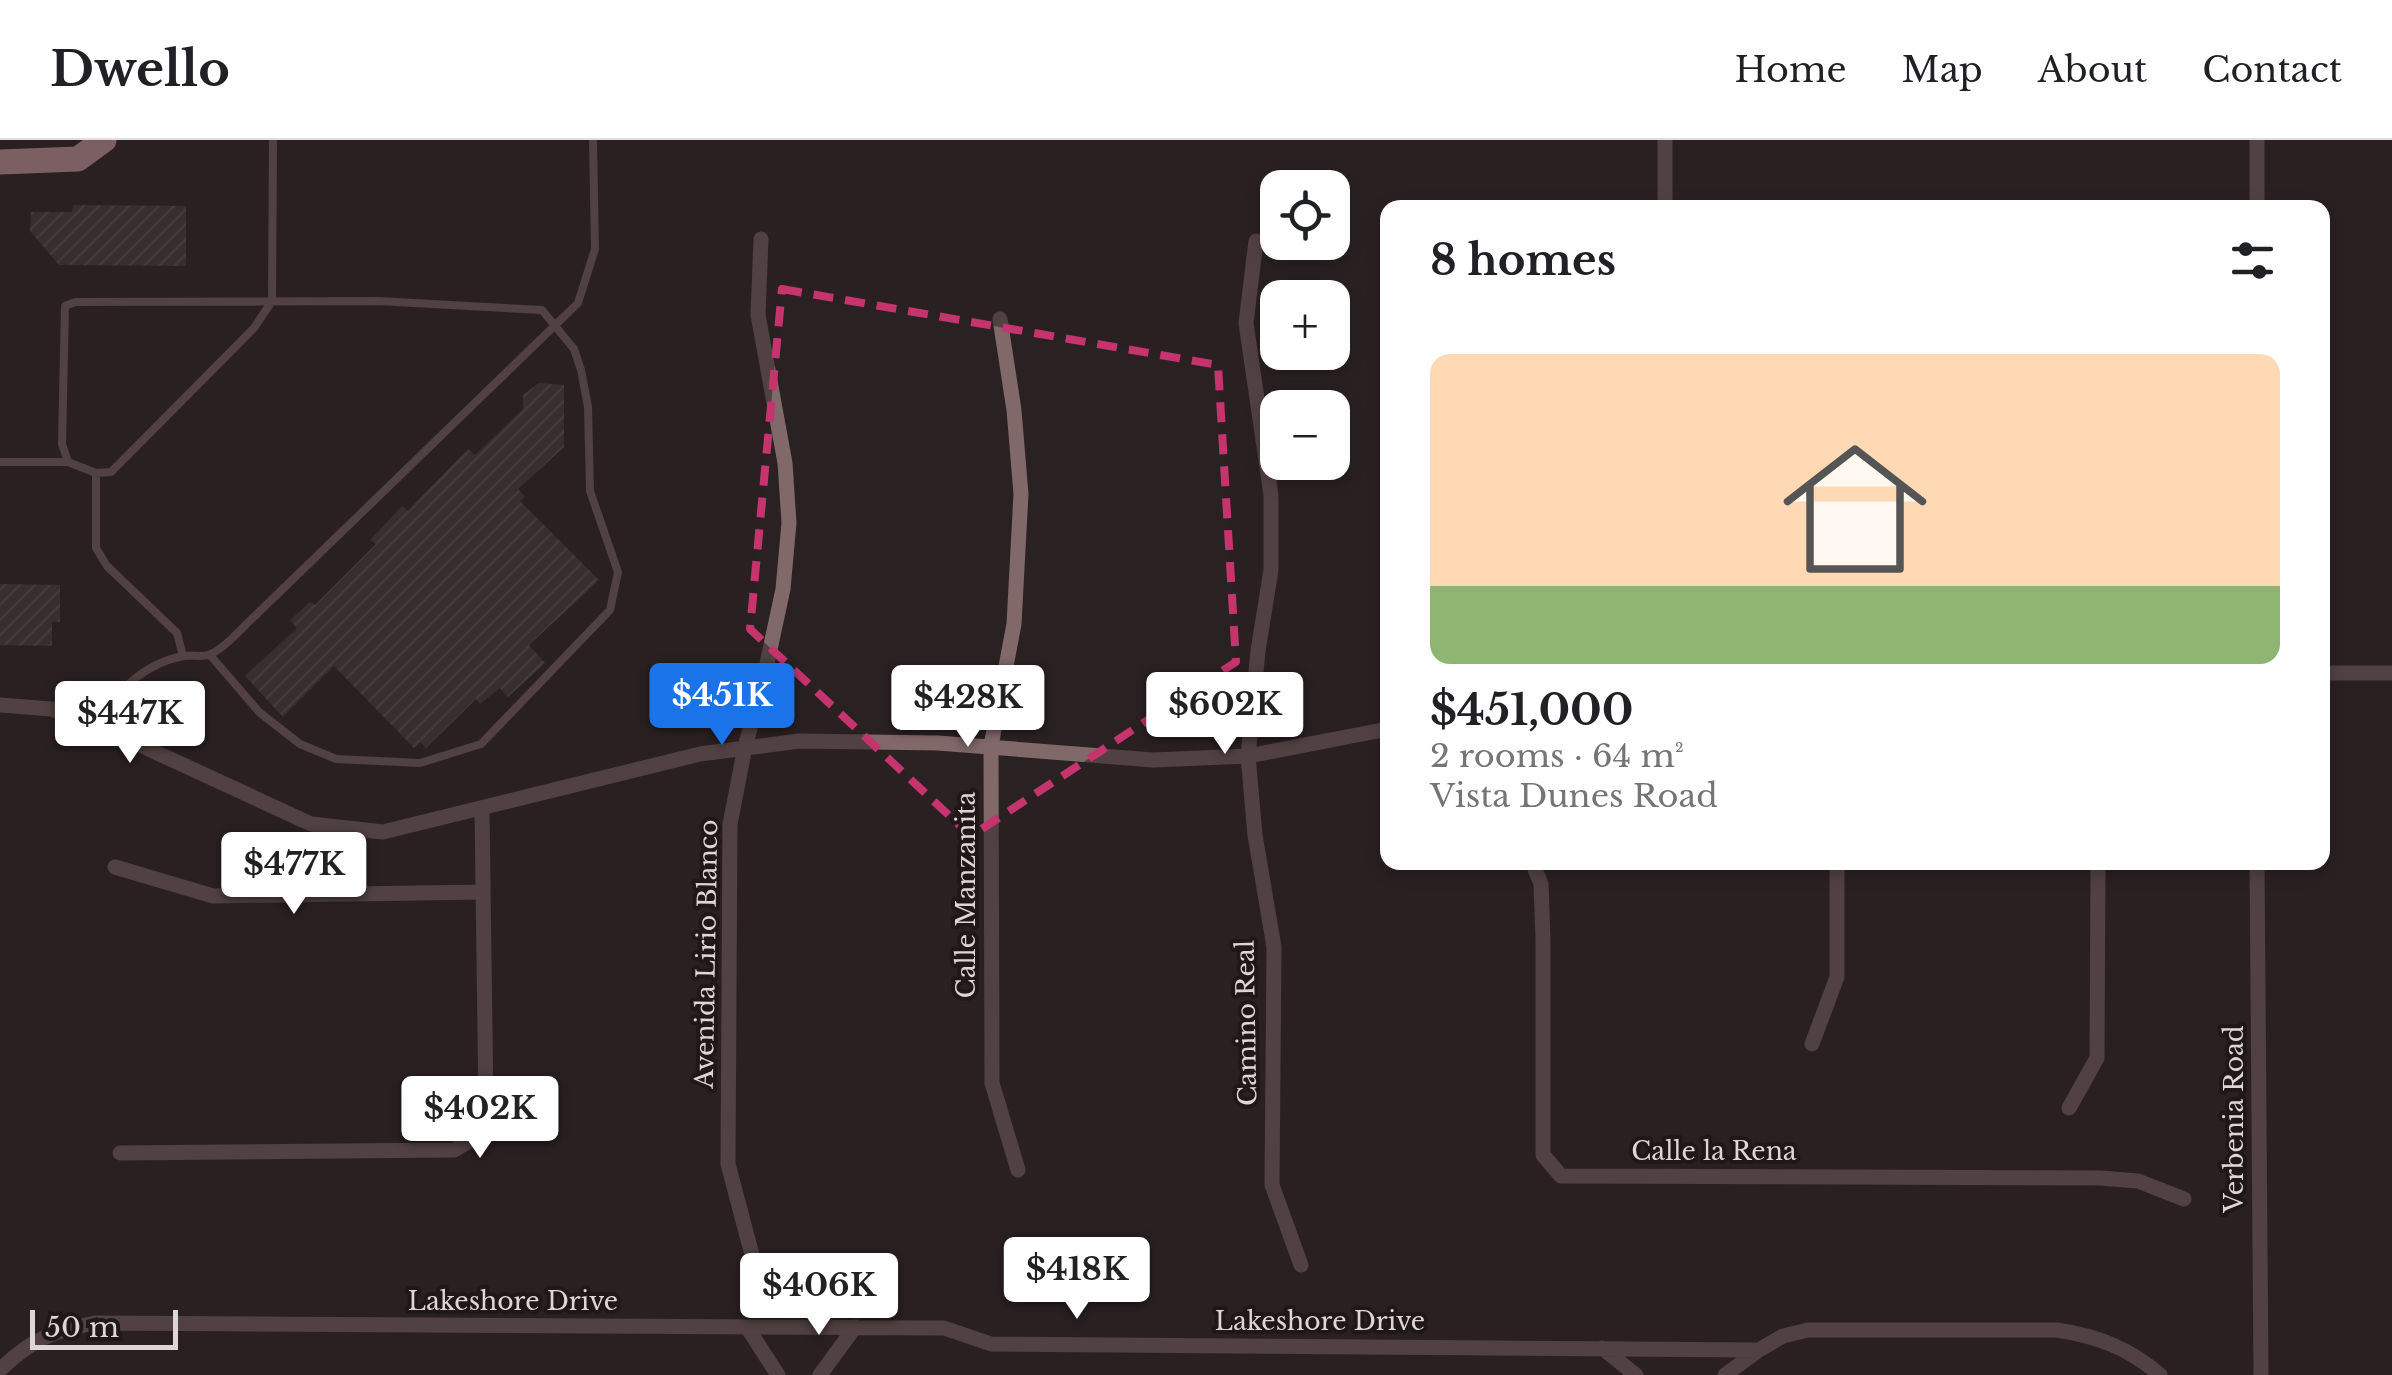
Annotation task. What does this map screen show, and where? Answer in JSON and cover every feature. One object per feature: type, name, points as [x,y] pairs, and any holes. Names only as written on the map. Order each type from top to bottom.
[{"type":"main road","points":[[0,162],[78,159],[104,140]]},
{"type":"street","points":[[1665,140],[1665,200]]},
{"type":"street","points":[[2256,140],[2256,200]]},
{"type":"street","name":"Avenida Lirio Blanco","points":[[752,1254],[728,1164],[730,824],[783,589],[789,523],[786,462],[758,315],[761,239]]},
{"type":"street","name":"Camino Real","points":[[1256,240],[1246,323],[1271,495],[1271,570],[1248,756],[1255,835],[1274,947],[1272,1185],[1301,1265]]},
{"type":"street","name":"Calle Manzanita","points":[[1000,320],[1021,494],[1014,624],[990,746],[992,1083],[1018,1170]]},
{"type":"street","points":[[2330,672],[2392,673]]},
{"type":"street","points":[[0,704],[50,709],[311,824],[383,832],[700,754],[798,741],[990,746],[1153,760],[1248,756],[1380,730]]},
{"type":"street","points":[[120,1152],[454,1150],[476,1137],[486,1106],[482,809]]},
{"type":"street","points":[[115,867],[214,896],[483,892]]},
{"type":"street","name":"Calle la Rena","points":[[1535,870],[1540,884],[1544,940],[1544,1155],[1561,1176],[2100,1178],[2138,1181],[2184,1199]]},
{"type":"street","points":[[1812,1044],[1837,978],[1837,870]]},
{"type":"street","points":[[2069,1108],[2097,1058],[2098,870]]},
{"type":"street","name":"Verbenia Road","points":[[2257,870],[2261,1375]]},
{"type":"street","name":"Lakeshore Drive","points":[[0,1370],[26,1346],[61,1330],[94,1323],[944,1328],[990,1344],[1759,1350],[1783,1336],[1808,1330],[2057,1330],[2118,1345],[2160,1375]]},
{"type":"street","points":[[747,1327],[778,1375]]},
{"type":"street","points":[[820,1375],[855,1328]]},
{"type":"street","points":[[1602,1348],[1636,1375]]},
{"type":"street","points":[[1726,1375],[1759,1350]]},
{"type":"lane","points":[[0,462],[68,462],[96,474],[111,472],[254,328],[272,301],[273,140]]},
{"type":"lane","points":[[94,726],[111,700],[133,679],[156,665],[183,656],[210,655],[256,615],[578,304],[595,249],[593,140]]},
{"type":"lane","points":[[68,462],[62,444],[65,306],[75,302],[378,301],[542,310],[574,349],[588,407],[590,491],[618,572],[610,610],[481,744],[420,763],[336,759],[300,744],[259,712],[210,655]]},
{"type":"lane","points":[[96,474],[96,548],[107,566],[176,633],[183,656]]},
{"type":"highlighted area","points":[[782,289],[1218,365],[1236,662],[971,836],[750,629]]},
{"type":"building","points":[[73,205],[186,206],[186,266],[59,265],[30,231],[31,212],[72,212]]},
{"type":"building","points":[[539,383],[564,385],[564,447],[518,489],[525,497],[520,501],[599,580],[529,645],[545,663],[508,697],[500,688],[480,704],[476,699],[426,748],[420,742],[414,748],[334,666],[283,717],[245,676],[297,628],[290,620],[310,602],[315,605],[376,544],[370,540],[402,506],[408,511],[468,449],[475,455],[523,409],[523,395]]},
{"type":"building","points":[[0,584],[60,585],[60,622],[52,622],[52,646],[0,645]]}]
